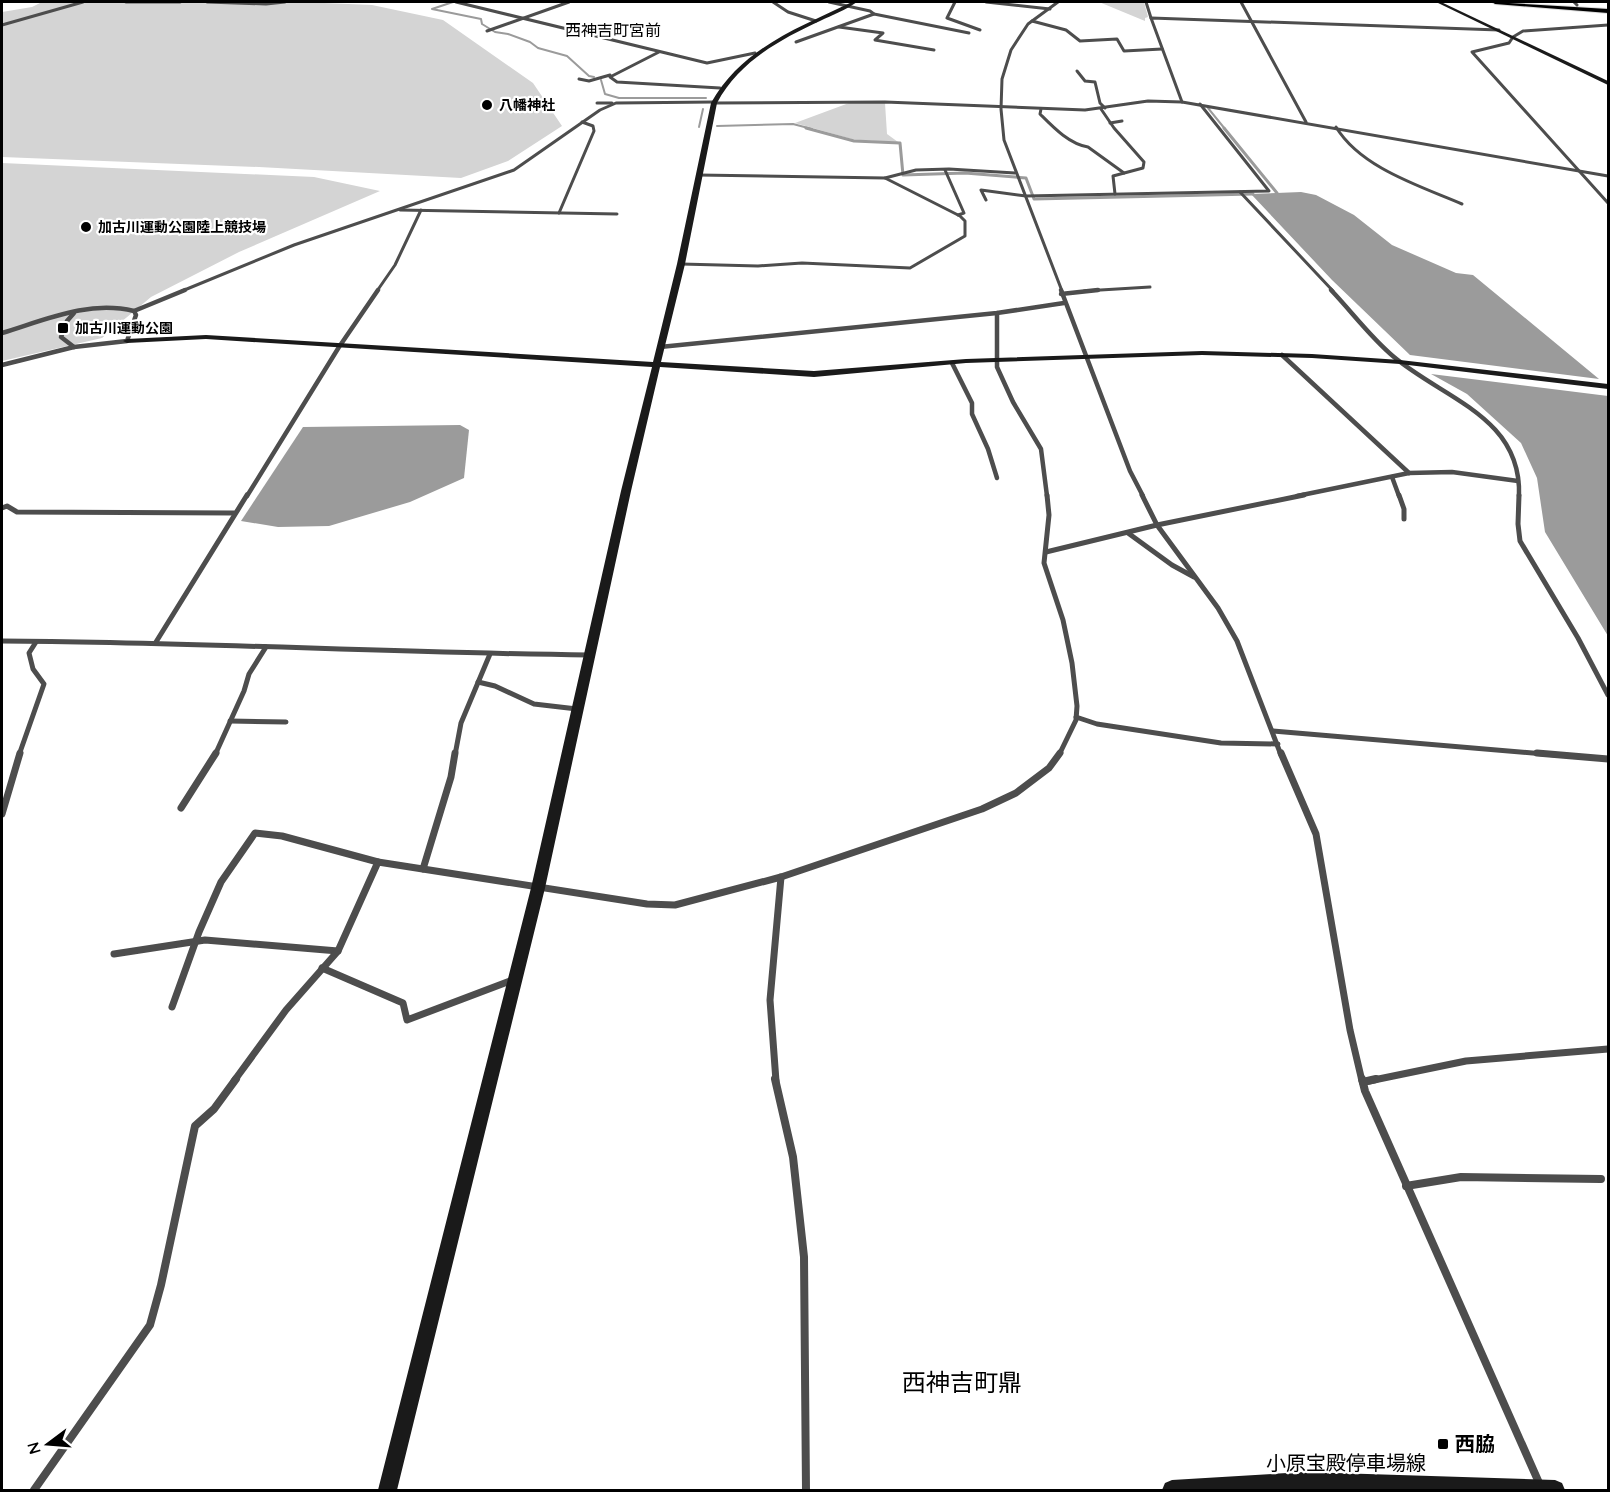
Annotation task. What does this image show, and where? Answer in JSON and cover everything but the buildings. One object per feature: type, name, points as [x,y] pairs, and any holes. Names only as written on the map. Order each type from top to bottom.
[{"type":"main road","points":[[1495,2],[1608,9]]},
{"type":"main road","points":[[1533,2],[1575,3],[1608,9]]},
{"type":"street","points":[[2,25],[83,2]]},
{"type":"street","points":[[126,2],[180,2]]},
{"type":"street","points":[[207,2],[266,4],[285,2]]},
{"type":"street","points":[[456,2],[714,63],[755,53]]},
{"type":"street","points":[[489,31],[570,2]]},
{"type":"street","points":[[773,2],[788,12],[816,21]]},
{"type":"street","points":[[829,2],[870,11],[874,14],[969,33]]},
{"type":"street","points":[[387,1491],[538,888],[589,655],[681,264],[714,103],[720,88],[739,66],[755,53],[855,2]]},
{"type":"street","points":[[955,2],[947,18],[980,30]]},
{"type":"street","points":[[986,2],[1051,9]]},
{"type":"street","points":[[1058,2],[1032,21],[1006,61],[1000,107],[1004,140],[1064,303],[1130,471],[1157,525],[1218,608],[1237,641],[1316,834],[1350,1030],[1363,1082],[1407,1186],[1548,1490]]},
{"type":"street","points":[[1146,2],[1182,102]]},
{"type":"street","points":[[1241,2],[1306,122]]},
{"type":"street","points":[[1438,2],[1608,83]]},
{"type":"street","points":[[796,42],[874,14]]},
{"type":"street","points":[[1151,18],[1499,30]]},
{"type":"street","points":[[1032,21],[1066,30],[1080,41],[1118,39],[1124,51],[1162,49]]},
{"type":"street","points":[[1608,25],[1523,31],[1513,37],[1509,43],[1472,52],[1608,203]]},
{"type":"street","points":[[839,27],[883,33],[875,40],[934,50]]},
{"type":"street","points":[[584,83],[610,75],[660,51]]},
{"type":"street","points":[[1077,71],[1085,81],[1095,82],[1100,103],[1110,123],[1144,162],[1143,168],[1113,176],[1114,194]]},
{"type":"street","points":[[610,75],[617,82],[720,88]]},
{"type":"street","points":[[579,79],[590,81]]},
{"type":"street","points":[[597,103],[885,102],[1041,109],[1103,109],[1148,101],[1182,102],[1608,176]]},
{"type":"street","points":[[2,333],[75,312],[112,307],[134,311],[294,245],[514,170],[600,110],[616,103]]},
{"type":"street","points":[[986,200],[981,190],[1026,196],[1242,194],[1269,191],[1200,104]]},
{"type":"street","points":[[1041,109],[1040,114],[1055,130],[1081,146],[1089,147],[1124,173]]},
{"type":"street","points":[[1110,123],[1122,121]]},
{"type":"street","points":[[559,213],[594,131],[593,126],[582,122]]},
{"type":"street","points":[[1336,128],[1350,145],[1371,160],[1462,204]]},
{"type":"street","points":[[699,175],[885,178],[898,172],[908,171],[1017,176]]},
{"type":"street","points":[[946,172],[964,213],[958,216]]},
{"type":"street","points":[[681,264],[758,266],[802,262],[910,268],[965,236],[965,221],[885,178]]},
{"type":"street","points":[[1242,194],[1400,362],[1411,371],[1460,399],[1486,421],[1511,451],[1519,473],[1516,527],[1520,541],[1578,638],[1608,696]]},
{"type":"street","points":[[393,210],[617,214]]},
{"type":"street","points":[[156,642],[339,347],[395,265],[422,210]]},
{"type":"street","points":[[1061,294],[1123,287],[1150,287]]},
{"type":"street","points":[[660,347],[997,313],[1064,303]]},
{"type":"street","points":[[127,340],[136,315],[134,311]]},
{"type":"street","points":[[74,348],[64,340],[61,334],[66,321],[75,312]]},
{"type":"street","points":[[172,1006],[195,941],[220,882],[255,833],[282,836],[378,862],[647,904],[675,905],[781,877],[982,809],[1016,793],[1049,768],[1060,753],[1076,717],[1072,663],[1063,620],[1044,563],[1049,515],[1041,449],[1013,402],[997,367],[997,313]]},
{"type":"street","points":[[2,364],[74,348],[127,340],[206,338],[814,374],[997,360],[1085,356],[1282,355],[1400,362],[1608,387]]},
{"type":"street","points":[[1282,355],[1409,473]]},
{"type":"street","points":[[952,363],[972,402],[972,414],[988,449],[997,478]]},
{"type":"street","points":[[1046,552],[1157,525],[1409,473],[1452,472],[1518,481]]},
{"type":"street","points":[[1392,477],[1404,509],[1404,519]]},
{"type":"street","points":[[2,508],[7,506],[17,512],[234,513]]},
{"type":"street","points":[[1128,533],[1172,565],[1194,577]]},
{"type":"street","points":[[2,641],[156,642],[490,654],[589,655]]},
{"type":"street","points":[[2,814],[28,725],[41,698],[44,684],[33,669],[29,653],[36,642]]},
{"type":"street","points":[[181,808],[217,752],[249,674],[266,647]]},
{"type":"street","points":[[423,869],[451,777],[461,723],[490,654]]},
{"type":"street","points":[[478,682],[489,682],[521,699],[534,703],[577,709]]},
{"type":"street","points":[[1076,717],[1097,724],[1221,743],[1278,744]]},
{"type":"street","points":[[230,721],[286,722]]},
{"type":"street","points":[[1273,731],[1608,759]]},
{"type":"street","points":[[34,1491],[150,1325],[161,1285],[195,1126],[214,1110],[286,1010],[338,951],[378,862]]},
{"type":"street","points":[[781,877],[770,1000],[774,1074],[793,1157],[804,1257],[806,1491]]},
{"type":"street","points":[[114,954],[195,941],[338,951]]},
{"type":"street","points":[[322,968],[403,1003],[407,1020],[502,982],[515,979]]},
{"type":"street","points":[[1363,1082],[1467,1061],[1608,1049]]},
{"type":"street","points":[[1407,1186],[1461,1177],[1601,1179]]},
{"type":"street","name":"小原宝殿停車場線","points":[[1172,1491],[1304,1486],[1548,1490]]},
{"type":"shaded area","points":[[42,2],[300,2],[372,5],[443,20],[533,83],[562,126],[508,161],[461,178],[2,157],[2,12],[32,7]]},
{"type":"shaded area","points":[[1099,2],[1144,2],[1148,17],[1145,21]]},
{"type":"shaded area","points":[[849,103],[885,103],[887,134],[898,142],[855,140],[795,123]]},
{"type":"shaded area","name":"加古川運動公園陸上競技場","points":[[2,163],[314,177],[380,191],[239,252],[151,297],[102,338],[2,361]]},
{"type":"shaded area","points":[[1301,192],[1316,195],[1354,215],[1392,245],[1456,273],[1473,275],[1599,379],[1410,355],[1332,280],[1251,194]]},
{"type":"shaded area","points":[[1431,374],[1608,396],[1608,636],[1545,532],[1537,478],[1521,443],[1467,394]]},
{"type":"shaded area","points":[[460,425],[469,430],[464,478],[410,502],[329,526],[278,527],[241,521],[303,427]]},
{"type":"waterway","points":[[453,2],[432,9],[481,19],[482,24],[495,32],[508,34],[530,42],[538,48],[567,56],[589,76],[594,77]]},
{"type":"waterway","points":[[601,80],[605,94],[619,98],[706,98]]},
{"type":"waterway","points":[[1212,107],[1208,108],[1225,129]]},
{"type":"waterway","points":[[699,127],[703,109]]},
{"type":"waterway","points":[[717,126],[793,124],[812,129]]},
{"type":"waterway","points":[[806,128],[854,141],[900,143],[903,175],[965,173],[1026,178],[1034,199],[1253,194]]},
{"type":"waterway","points":[[1224,128],[1277,193]]},
{"type":"place","name":"八幡神社","points":[[487,105]]},
{"type":"place","name":"加古川運動公園陸上競技場","points":[[86,227]]},
{"type":"place","name":"加古川運動公園","points":[[63,328]]},
{"type":"place","name":"西脇","points":[[1443,1444]]},
{"type":"district","name":"西神吉町宮前","points":[[613,30]]},
{"type":"district","name":"西神吉町鼎","points":[[962,1383]]}]
